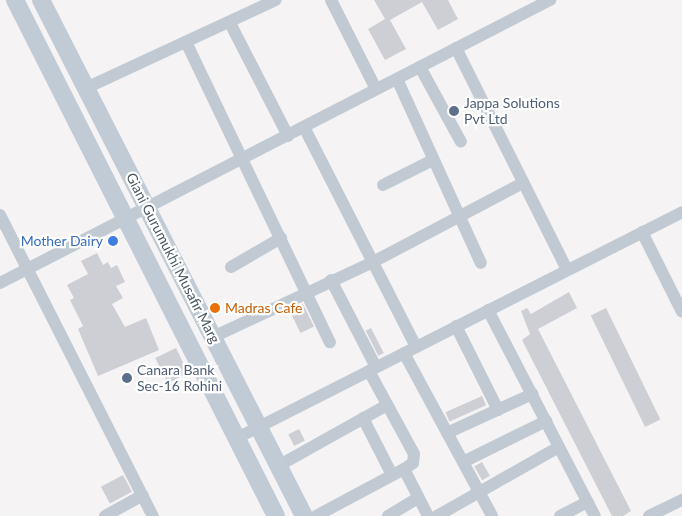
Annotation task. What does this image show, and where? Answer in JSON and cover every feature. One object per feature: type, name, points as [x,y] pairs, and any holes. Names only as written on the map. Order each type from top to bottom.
[{"type":"street","points":[[0,6],[14,0]]},
{"type":"street","name":"Giani Gurumukhi Musafir Marg","points":[[14,0],[276,516]]},
{"type":"street","name":"Giani Gurumukhi Musafir Marg","points":[[41,0],[304,516]]},
{"type":"street","points":[[86,88],[230,23],[276,0]]},
{"type":"street","points":[[331,0],[376,89]]},
{"type":"street","points":[[520,0],[526,12]]},
{"type":"street","points":[[0,283],[242,161],[420,66],[550,0]]},
{"type":"street","points":[[230,23],[288,136]]},
{"type":"street","points":[[186,42],[330,342]]},
{"type":"street","points":[[456,48],[567,270]]},
{"type":"street","points":[[420,66],[461,142]]},
{"type":"street","points":[[397,79],[481,263]]},
{"type":"street","points":[[304,127],[416,347]]},
{"type":"street","points":[[383,184],[433,160]]},
{"type":"street","points":[[213,337],[306,291],[373,262],[523,182]]},
{"type":"street","points":[[237,438],[682,212]]},
{"type":"street","points":[[0,215],[153,516]]},
{"type":"street","points":[[642,232],[682,312]]},
{"type":"street","points":[[231,267],[281,238]]},
{"type":"street","points":[[316,516],[404,469],[413,462],[414,454],[387,405],[373,369],[331,280]]},
{"type":"street","points":[[488,310],[595,516]]},
{"type":"street","points":[[456,326],[498,410]]},
{"type":"street","points":[[404,353],[492,516]]},
{"type":"street","points":[[447,433],[532,394]]},
{"type":"street","points":[[278,466],[387,405]]},
{"type":"street","points":[[363,418],[392,475]]},
{"type":"street","points":[[463,462],[546,421]]},
{"type":"street","points":[[437,516],[458,511],[479,492],[559,447]]},
{"type":"street","points":[[404,469],[428,516]]},
{"type":"street","points":[[105,516],[143,495]]},
{"type":"street","points":[[388,516],[418,498]]},
{"type":"street","points":[[649,516],[682,500]]},
{"type":"street","points":[[560,516],[588,502]]},
{"type":"building","points":[[374,0],[448,0],[458,19],[438,30],[422,2],[390,20],[406,49],[385,60],[368,29],[385,19]]},
{"type":"building","points":[[97,253],[103,265],[108,262],[111,268],[117,265],[125,282],[116,286],[123,298],[112,304],[125,327],[146,318],[159,350],[98,376],[78,329],[83,326],[70,300],[74,298],[67,285],[88,274],[81,261]]},
{"type":"building","points":[[569,292],[577,308],[538,329],[631,511],[623,516],[612,516],[522,340],[530,334],[521,311],[527,308],[531,314]]},
{"type":"building","points":[[303,304],[314,326],[300,333],[290,311]]},
{"type":"building","points":[[606,308],[660,419],[645,427],[591,315]]},
{"type":"building","points":[[371,328],[384,353],[378,356],[366,331]]},
{"type":"building","points":[[176,348],[188,373],[168,383],[155,358]]},
{"type":"building","points":[[482,396],[486,405],[450,421],[445,412]]},
{"type":"building","points":[[299,429],[305,441],[294,446],[288,434]]},
{"type":"building","points":[[482,462],[490,476],[482,480],[474,466]]},
{"type":"building","points":[[123,475],[132,492],[110,504],[101,487]]},
{"type":"place","name":"Jappa Solutions Pvt Ltd","points":[[454,111]]},
{"type":"place","name":"Mother Dairy","points":[[113,241]]},
{"type":"place","name":"Madras Cafe","points":[[215,308]]},
{"type":"place","name":"Canara Bank Sec-16 Rohini","points":[[127,378]]}]
